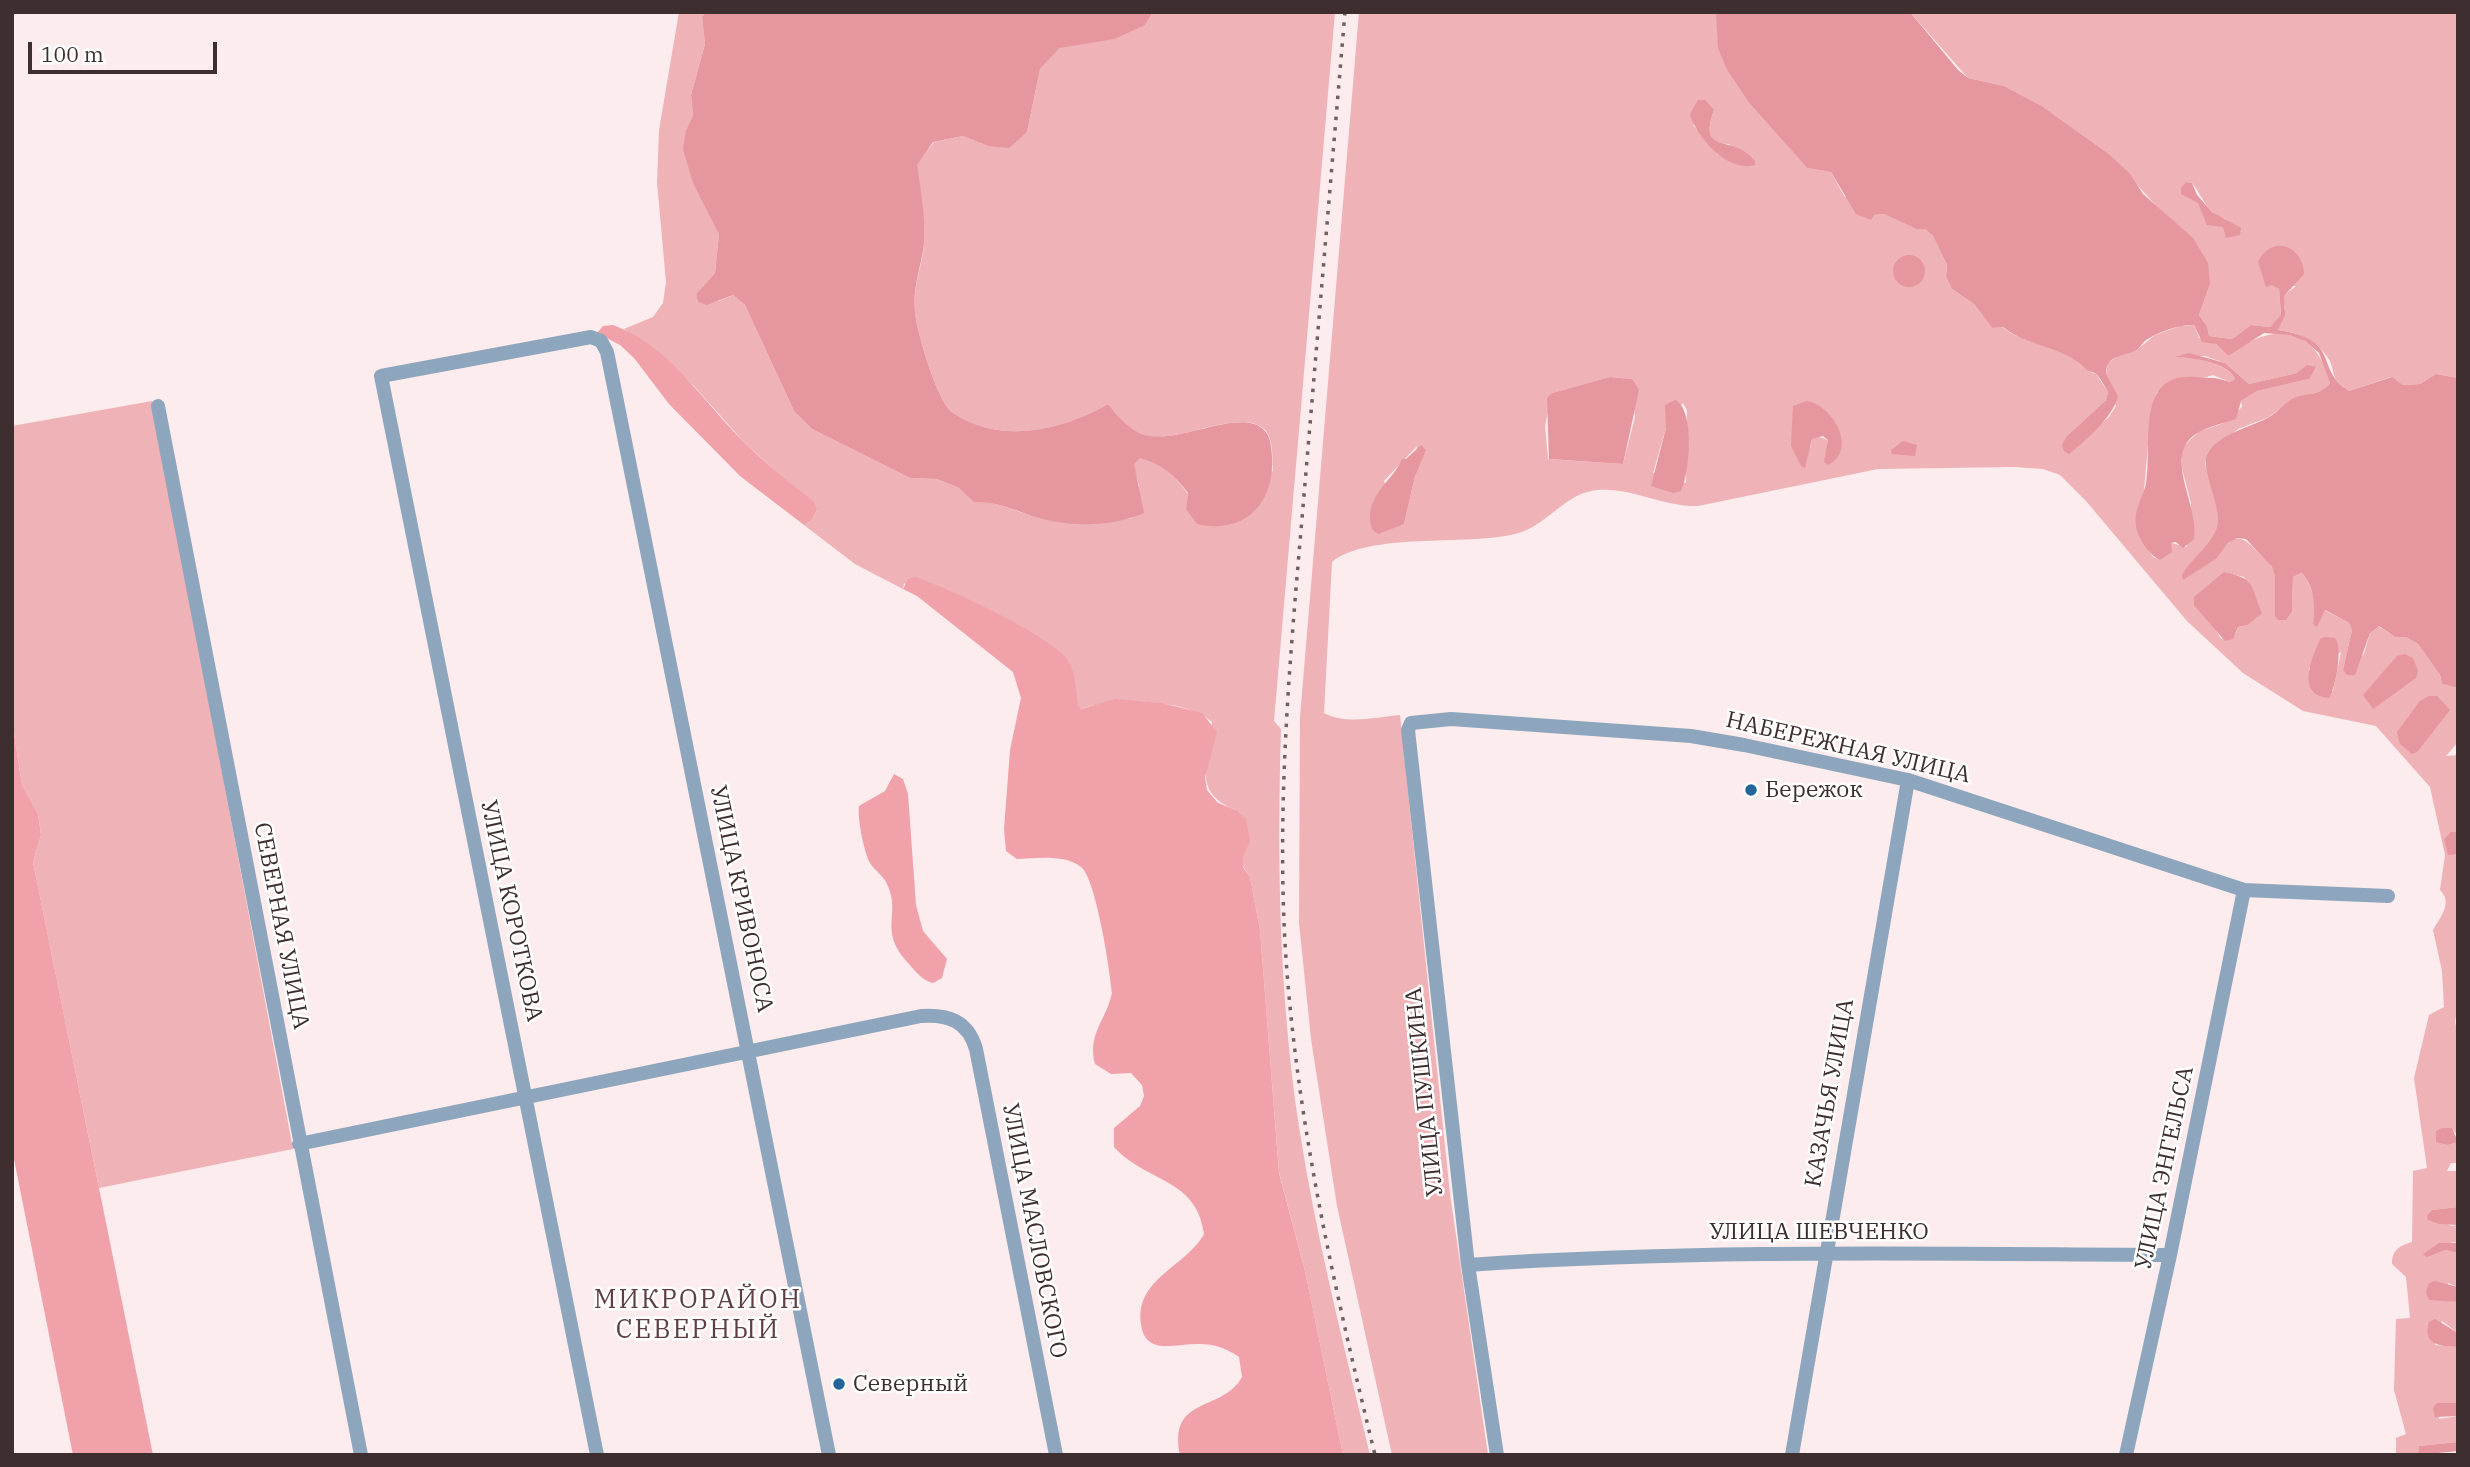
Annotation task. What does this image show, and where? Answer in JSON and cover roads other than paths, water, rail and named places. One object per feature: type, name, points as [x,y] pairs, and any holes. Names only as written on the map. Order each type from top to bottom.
[{"type":"street","name":"УЛИЦА КОРОТКОВА","points":[[597,1455],[381,376],[578,337],[601,341],[607,352]]},
{"type":"street","name":"УЛИЦА КРИВОНОСА","points":[[607,352],[829,1455]]},
{"type":"street","name":"СЕВЕРНАЯ УЛИЦА","points":[[158,406],[361,1455]]},
{"type":"street","name":"НАБЕРЕЖНАЯ УЛИЦА","points":[[1411,723],[1451,719],[1691,736],[1909,780],[2244,890],[2388,897]]},
{"type":"street","name":"УЛИЦА ПУШКИНА","points":[[1411,723],[1410,744],[1468,1265],[1497,1455]]},
{"type":"street","name":"КАЗАЧЬЯ УЛИЦА","points":[[1792,1455],[1909,780]]},
{"type":"street","name":"УЛИЦА ЭНГЕЛЬСА","points":[[2126,1455],[2171,1255],[2244,890]]},
{"type":"street","name":"УЛИЦА МАСЛОВСКОГО","points":[[750,1053],[921,1016],[940,1015],[958,1021],[969,1031],[976,1049],[1056,1455]]},
{"type":"street","points":[[299,1144],[750,1053]]},
{"type":"street","name":"УЛИЦА ШЕВЧЕНКО","points":[[1468,1265],[1606,1257],[1825,1253],[2171,1255]]},
{"type":"railway","points":[[1345,12],[1289,677],[1283,902],[1292,1022],[1309,1147],[1332,1271],[1375,1455]]},
{"type":"place","name":"Бережок","points":[[1751,790]]},
{"type":"place","name":"Северный","points":[[839,1384]]},
{"type":"district","name":"МИКРОРАЙОН СЕВЕРНЫЙ","points":[[698,1315]]}]
